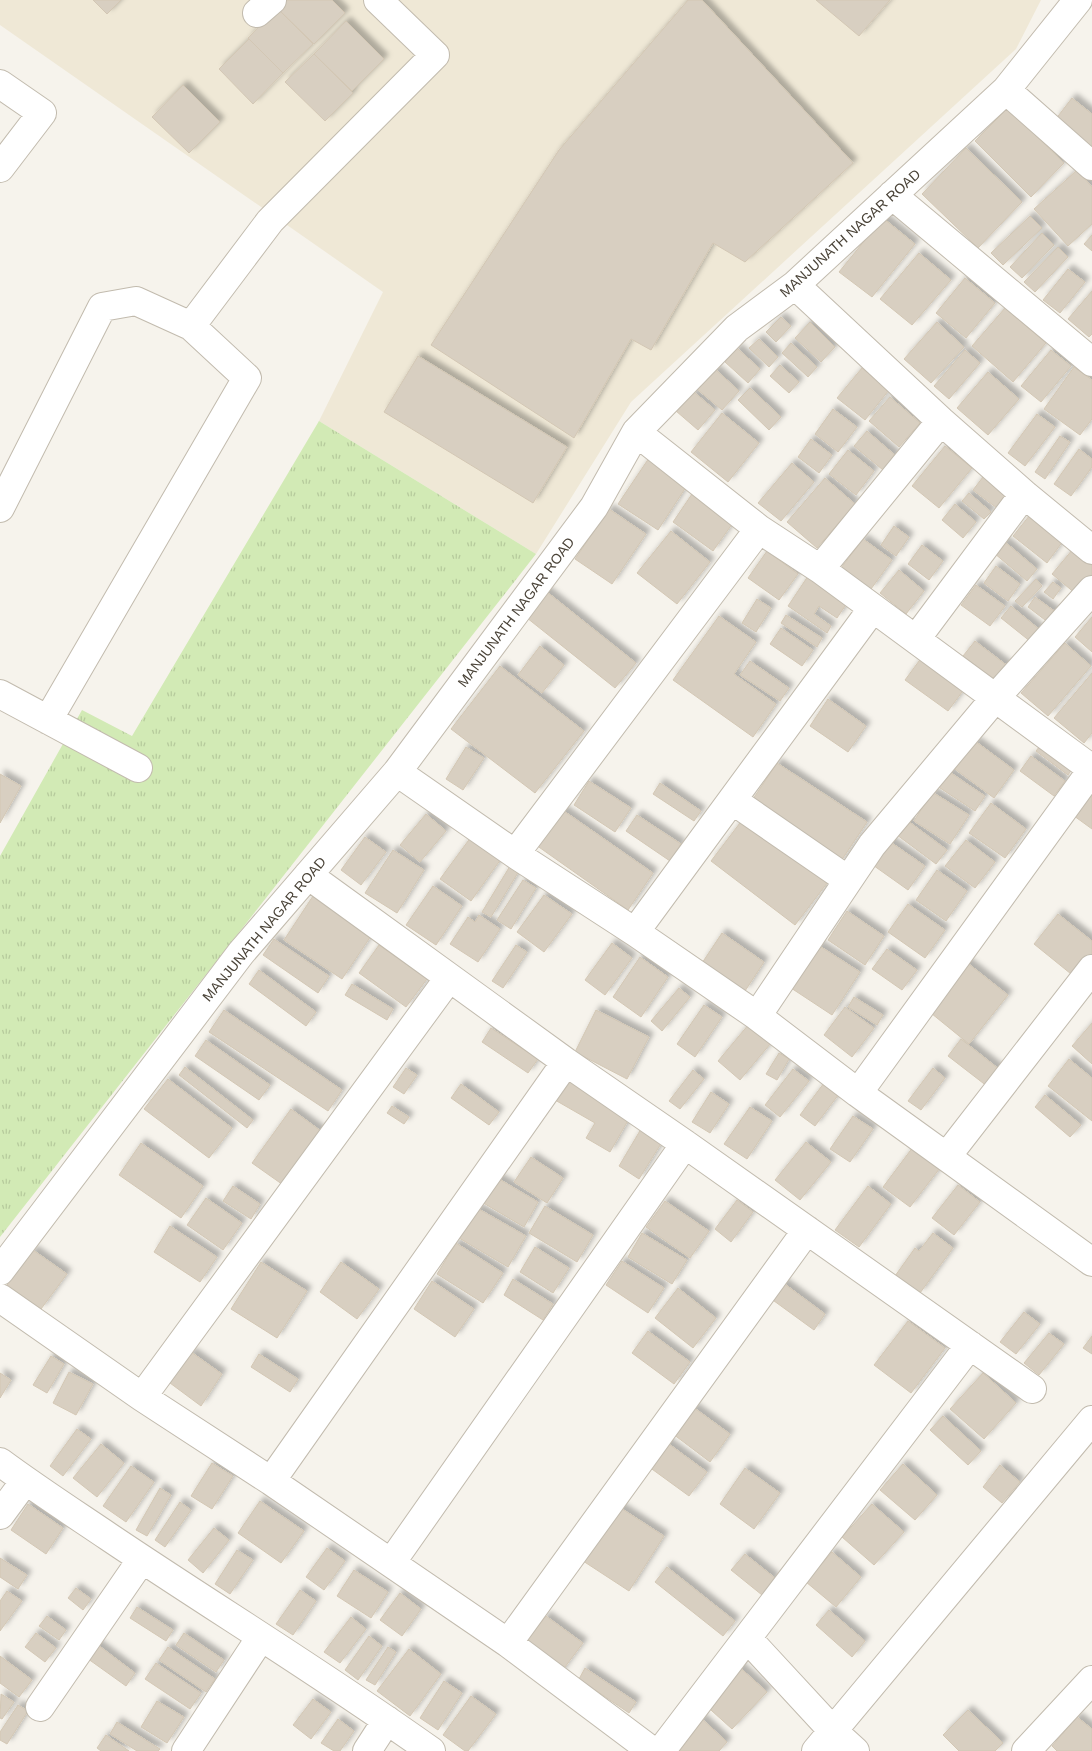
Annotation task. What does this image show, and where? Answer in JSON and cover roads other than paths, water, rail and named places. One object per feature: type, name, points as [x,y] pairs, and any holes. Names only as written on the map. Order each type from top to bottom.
[{"type":"street","points":[[191,326],[270,221],[435,56],[378,0]]},
{"type":"street","name":"MANJUNATH NAGAR ROAD","points":[[0,1271],[241,953],[398,772],[594,507],[636,432],[737,328],[795,285],[1006,90],[1078,0]]},
{"type":"street","points":[[0,84],[42,114],[0,168]]},
{"type":"street","points":[[1006,90],[1092,166]]},
{"type":"street","points":[[892,195],[1092,362]]},
{"type":"street","points":[[795,285],[941,421],[1024,494],[1092,550]]},
{"type":"street","points":[[0,508],[102,307],[136,301],[191,326],[247,378],[48,720]]},
{"type":"street","points":[[820,569],[941,421]]},
{"type":"street","points":[[636,432],[759,529],[820,569],[1092,769],[858,1092]]},
{"type":"street","points":[[916,639],[1024,494]]},
{"type":"street","points":[[515,854],[759,529]]},
{"type":"street","points":[[757,1016],[872,845],[996,697],[1092,590]]},
{"type":"street","points":[[635,932],[873,608]]},
{"type":"street","points":[[0,694],[138,768]]},
{"type":"street","points":[[398,772],[515,854],[635,932],[757,1016],[858,1092],[1091,1258]]},
{"type":"street","points":[[732,800],[848,880]]},
{"type":"street","points":[[308,875],[566,1062],[1032,1388]]},
{"type":"street","points":[[947,1156],[1092,970]]},
{"type":"street","points":[[142,1398],[449,978]]},
{"type":"street","points":[[271,1481],[566,1062]]},
{"type":"street","points":[[391,1563],[685,1144]]},
{"type":"street","points":[[508,1643],[807,1230]]},
{"type":"street","points":[[0,1298],[142,1398],[271,1481],[508,1643],[652,1751]]},
{"type":"street","points":[[662,1751],[970,1345]]},
{"type":"street","points":[[816,1751],[1092,1420]]},
{"type":"street","points":[[0,1462],[431,1751]]},
{"type":"street","points":[[0,1515],[25,1480]]},
{"type":"street","points":[[40,1707],[142,1559]]},
{"type":"street","points":[[186,1751],[261,1637]]},
{"type":"street","points":[[747,1638],[855,1751]]},
{"type":"street","points":[[1026,1751],[1092,1680]]},
{"type":"street","points":[[367,1751],[387,1720]]}]
